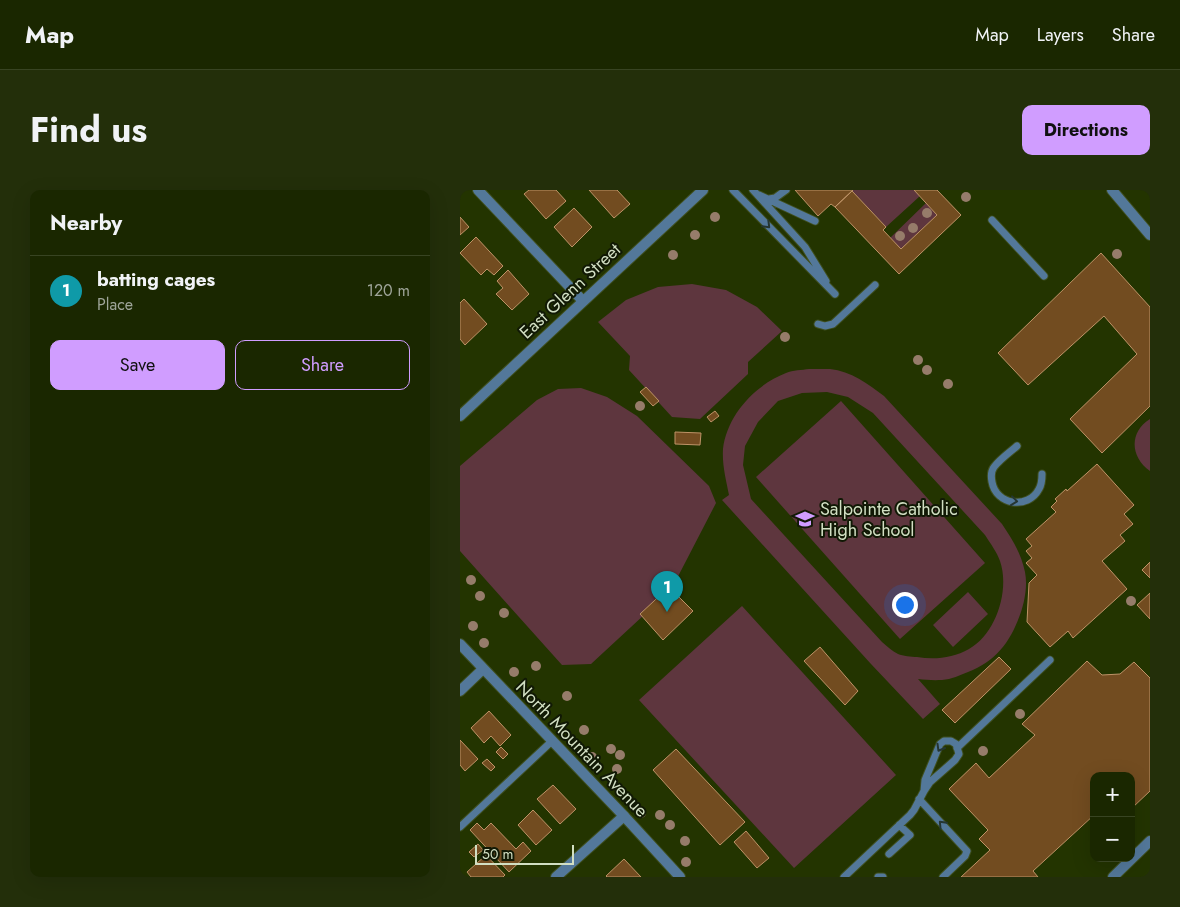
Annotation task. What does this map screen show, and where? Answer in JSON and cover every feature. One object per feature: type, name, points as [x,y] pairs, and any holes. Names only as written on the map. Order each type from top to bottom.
[{"type":"street","points":[[478,190],[583,301]]},
{"type":"street","name":"East Glenn Street","points":[[460,416],[703,190]]},
{"type":"street","points":[[1112,190],[1150,235]]},
{"type":"street","name":"North Mountain Avenue","points":[[460,644],[624,816],[678,876]]},
{"type":"street","points":[[460,691],[483,669]]},
{"type":"street","points":[[556,877],[624,816]]},
{"type":"street","points":[[1113,877],[1150,841]]},
{"type":"lane","points":[[733,190],[834,294],[804,247],[754,192]]},
{"type":"lane","points":[[769,199],[775,198],[786,190]]},
{"type":"lane","points":[[754,192],[815,221]]},
{"type":"lane","points":[[992,220],[1044,276]]},
{"type":"lane","points":[[818,324],[825,326],[833,324],[875,285]]},
{"type":"lane","points":[[1017,446],[993,468],[991,476],[996,492],[1010,502],[1026,501],[1039,490],[1042,474]]},
{"type":"lane","points":[[957,748],[1050,660]]},
{"type":"lane","points":[[849,875],[914,810],[930,782],[955,760],[959,754],[956,744],[951,741],[944,741],[940,744],[925,780],[924,791]]},
{"type":"lane","points":[[460,827],[552,742]]},
{"type":"lane","points":[[919,800],[967,851],[965,856],[944,876]]},
{"type":"lane","points":[[888,854],[910,835],[899,825]]},
{"type":"lane","points":[[878,877],[883,877]]},
{"type":"shaded area","points":[[853,190],[914,190],[920,196],[886,227]]},
{"type":"shaded area","points":[[926,203],[937,215],[901,249],[890,238]]},
{"type":"shaded area","points":[[692,284],[726,290],[757,307],[782,331],[748,362],[748,374],[700,419],[672,417],[629,370],[630,356],[598,322],[626,300],[658,287]]},
{"type":"shaded area","points":[[806,369],[830,369],[845,372],[884,396],[1002,524],[1019,552],[1026,578],[1025,596],[1020,615],[1009,639],[997,654],[973,670],[949,679],[918,679],[940,704],[923,719],[722,500],[729,495],[723,449],[730,424],[737,413],[753,393],[764,385],[786,373]],"holes":[[[827,392],[848,397],[873,413],[985,535],[999,558],[1003,572],[1003,585],[1002,598],[998,610],[987,633],[963,652],[950,656],[930,658],[905,656],[892,650],[882,642],[751,499],[743,465],[745,446],[758,422],[778,401],[802,393]]]},
{"type":"shaded area","points":[[581,388],[607,397],[637,416],[709,486],[716,503],[671,590],[591,664],[562,665],[460,551],[460,466],[537,400],[558,389]]},
{"type":"shaded area","points":[[841,401],[985,563],[900,639],[756,477]]},
{"type":"shaded area","points":[[1150,419],[1150,471],[1139,459],[1136,452],[1135,437],[1143,424]]},
{"type":"shaded area","points":[[968,592],[988,614],[953,647],[933,625]]},
{"type":"shaded area","points":[[742,606],[896,775],[794,868],[639,700]]},
{"type":"building","points":[[529,190],[556,190],[566,201],[546,219],[524,194]]},
{"type":"building","points":[[589,190],[617,190],[630,204],[614,218]]},
{"type":"building","points":[[795,190],[853,190],[835,207],[831,204],[818,216]]},
{"type":"building","points":[[914,190],[937,190],[961,215],[899,274],[835,207],[852,191],[886,227],[883,230],[901,249],[937,215]]},
{"type":"building","points":[[574,208],[592,227],[572,247],[554,227]]},
{"type":"building","points":[[460,217],[469,227],[460,235]]},
{"type":"building","points":[[476,237],[503,266],[494,275],[487,269],[481,275],[460,253]]},
{"type":"building","points":[[1101,253],[1150,307],[1150,406],[1102,453],[1070,419],[1137,354],[1104,316],[1028,385],[998,353]]},
{"type":"building","points":[[508,270],[529,294],[512,310],[496,294],[503,288],[497,281]]},
{"type":"building","points":[[464,299],[487,324],[465,345],[460,339],[460,303]]},
{"type":"building","points":[[646,387],[659,401],[653,406],[640,392]]},
{"type":"building","points":[[715,411],[719,416],[711,422],[707,417]]},
{"type":"building","points":[[675,432],[701,433],[700,445],[675,444]]},
{"type":"building","points":[[1097,464],[1134,505],[1124,514],[1133,524],[1120,535],[1125,541],[1102,561],[1127,589],[1073,638],[1068,631],[1050,647],[1027,622],[1029,583],[1037,575],[1026,563],[1032,558],[1026,551],[1032,546],[1026,539],[1056,512],[1051,507],[1057,501],[1055,499],[1066,489],[1067,491]]},
{"type":"building","points":[[1150,562],[1150,578],[1142,570]]},
{"type":"building","points":[[669,587],[693,611],[663,640],[640,614]]},
{"type":"building","points":[[1150,593],[1150,619],[1137,605]]},
{"type":"building","points":[[820,647],[858,691],[845,705],[804,661]]},
{"type":"building","points":[[999,657],[1011,669],[955,723],[942,710]]},
{"type":"building","points":[[1087,661],[1102,675],[1120,674],[1134,662],[1150,678],[1150,791],[1135,805],[1135,772],[1090,772],[1090,819],[1033,871],[1038,877],[961,877],[990,850],[979,839],[988,830],[949,789],[976,763],[989,778],[1035,735],[1022,724]]},
{"type":"building","points":[[489,711],[511,735],[500,746],[491,736],[484,743],[471,728]]},
{"type":"building","points":[[460,740],[478,759],[465,771],[460,765]]},
{"type":"building","points":[[501,747],[508,754],[503,759],[496,752]]},
{"type":"building","points":[[676,749],[745,822],[720,845],[653,770]]},
{"type":"building","points":[[487,759],[495,767],[491,771],[482,763]]},
{"type":"building","points":[[553,785],[576,809],[560,824],[537,799]]},
{"type":"building","points":[[533,810],[552,830],[536,845],[518,825]]},
{"type":"building","points":[[477,823],[484,830],[491,823],[516,849],[523,842],[531,851],[509,872],[470,830]]},
{"type":"building","points":[[746,831],[769,858],[757,868],[734,842]]},
{"type":"building","points":[[478,844],[483,850],[474,857],[469,852]]},
{"type":"building","points":[[486,855],[505,875],[503,877],[471,877],[467,872]]},
{"type":"building","points":[[624,859],[641,877],[606,876]]},
{"type":"place","name":"Salpointe Catholic High School","points":[[805,519]]},
{"type":"place","name":"batting cages","points":[[667,612]]}]
